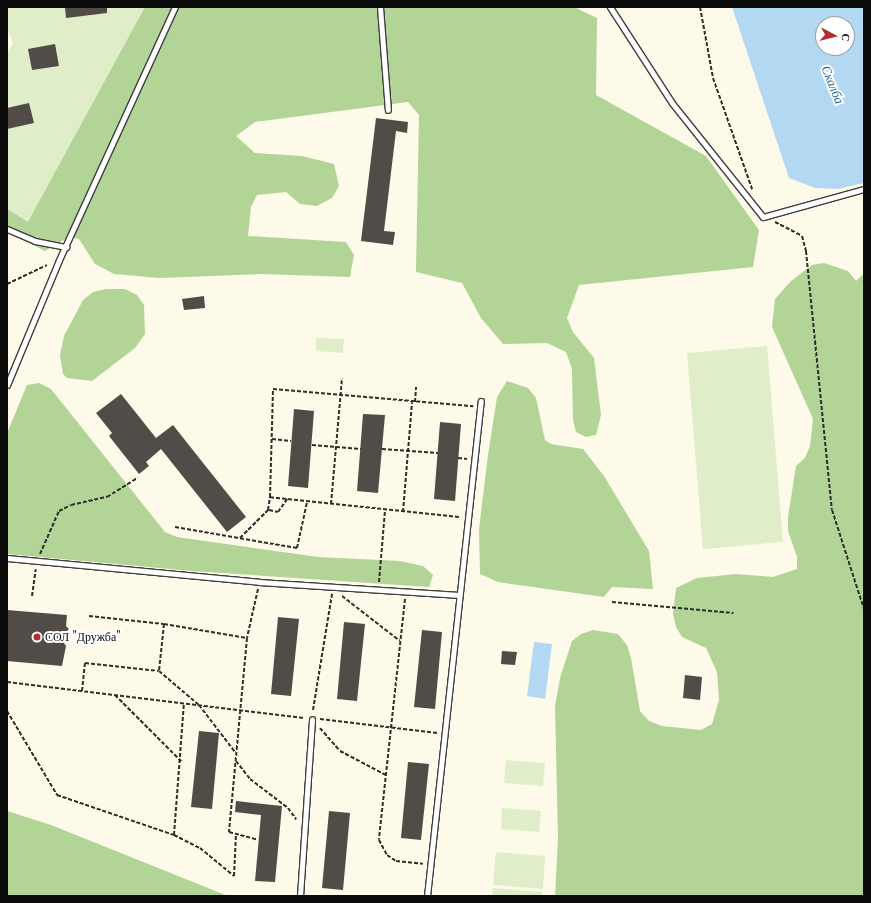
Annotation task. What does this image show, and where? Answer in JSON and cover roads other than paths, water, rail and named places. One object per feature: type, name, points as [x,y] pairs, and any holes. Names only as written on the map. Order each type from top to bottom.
[{"type":"lane","points":[[7,385],[59,260],[176,7]]},
{"type":"lane","points":[[380,7],[388,110]]},
{"type":"lane","points":[[610,7],[672,104],[763,216],[864,189]]},
{"type":"lane","points":[[7,229],[35,241],[66,246]]},
{"type":"lane","points":[[427,896],[446,734],[481,404]]},
{"type":"lane","points":[[7,558],[259,582],[460,595]]},
{"type":"lane","points":[[300,896],[312,718]]},
{"type":"water","name":"Скалба","points":[[732,7],[864,7],[864,183],[837,189],[815,188],[789,178]]},
{"type":"water","points":[[534,642],[552,644],[545,699],[527,696]]},
{"type":"place","name":"СОЛ \"Дружба\"","points":[[37,637]]}]
